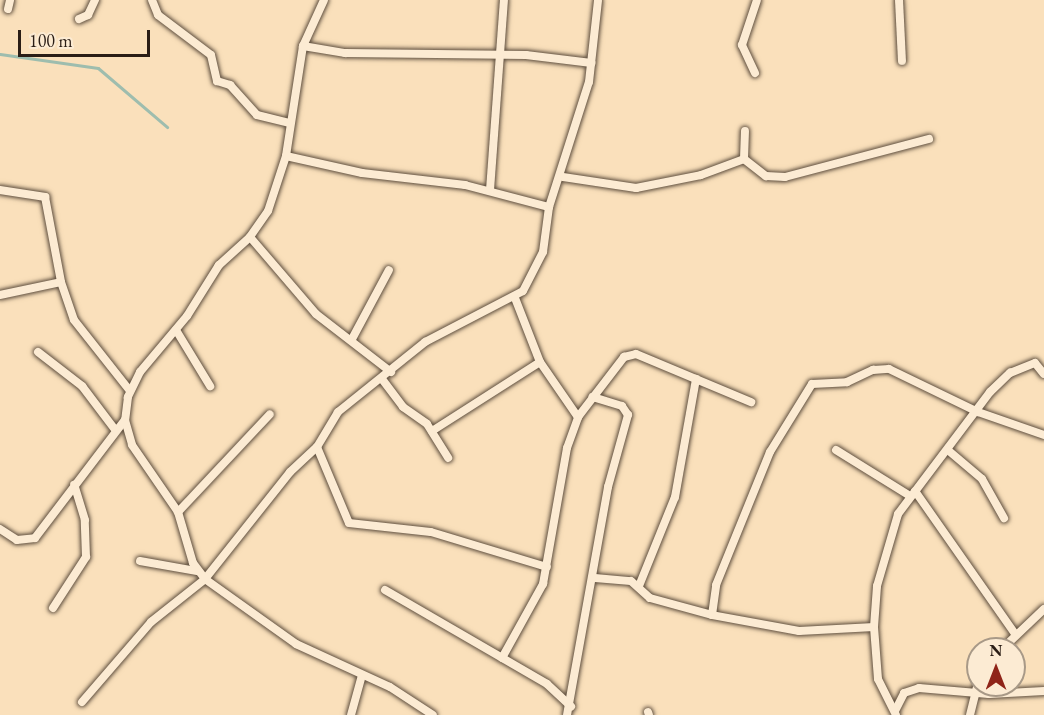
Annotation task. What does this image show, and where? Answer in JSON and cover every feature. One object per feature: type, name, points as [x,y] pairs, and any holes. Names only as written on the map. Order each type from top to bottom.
[{"type":"street","points":[[79,19],[88,15],[95,0]]},
{"type":"street","points":[[152,0],[158,15],[212,55],[217,81],[230,85],[256,115],[289,123]]},
{"type":"street","points":[[324,0],[303,46],[289,123],[286,156],[268,211],[250,237],[219,265],[176,330],[130,391],[125,420],[132,445],[178,513],[197,571],[204,579],[296,644],[362,675],[433,715]]},
{"type":"street","points":[[490,190],[504,0]]},
{"type":"street","points":[[82,702],[151,622],[204,579],[290,472],[317,447],[338,412],[391,372],[425,342],[515,298],[539,264],[549,207],[563,177],[592,63],[598,0]]},
{"type":"street","points":[[755,73],[742,45],[757,0]]},
{"type":"street","points":[[899,0],[902,61]]},
{"type":"street","points":[[303,46],[435,57],[499,54],[592,63]]},
{"type":"street","points":[[744,159],[745,131]]},
{"type":"street","points":[[744,159],[766,176],[785,177],[928,139]]},
{"type":"street","points":[[286,156],[362,173],[490,190],[549,207]]},
{"type":"street","points":[[563,177],[636,188],[701,175],[744,159]]},
{"type":"street","points":[[0,190],[45,197],[61,282],[74,320],[130,391]]},
{"type":"street","points":[[250,237],[316,314],[352,339],[391,372]]},
{"type":"street","points":[[352,339],[389,270]]},
{"type":"street","points":[[0,295],[61,282]]},
{"type":"street","points":[[515,298],[540,362],[578,417]]},
{"type":"street","points":[[176,330],[210,386]]},
{"type":"street","points":[[38,352],[82,386],[116,431]]},
{"type":"street","points":[[501,658],[547,567],[567,448],[578,417],[592,397],[632,353],[751,402]]},
{"type":"street","points":[[432,431],[540,362]]},
{"type":"street","points":[[896,713],[878,679],[874,627],[885,553],[912,493],[949,451],[1010,373],[1035,363],[1044,374]]},
{"type":"street","points":[[712,615],[716,585],[770,452],[812,384],[847,382],[873,370],[889,369],[978,412],[1044,435]]},
{"type":"street","points":[[382,379],[403,407],[432,431],[448,458]]},
{"type":"street","points":[[639,586],[681,477],[696,379]]},
{"type":"street","points":[[569,711],[580,629],[595,578],[608,487],[628,415],[622,406],[592,397]]},
{"type":"street","points":[[178,513],[270,414]]},
{"type":"street","points":[[0,529],[17,540],[35,538],[125,420]]},
{"type":"street","points":[[317,447],[349,522],[432,532],[547,567]]},
{"type":"street","points":[[836,450],[912,493],[1015,634]]},
{"type":"street","points":[[949,451],[982,479],[1004,518]]},
{"type":"street","points":[[53,608],[86,557],[85,520],[74,485]]},
{"type":"street","points":[[140,561],[197,571]]},
{"type":"street","points":[[595,578],[639,586],[650,598],[712,615],[799,631],[874,627]]},
{"type":"street","points":[[385,590],[547,684],[569,711]]},
{"type":"street","points":[[1012,637],[1044,609]]},
{"type":"street","points":[[351,715],[362,675]]},
{"type":"street","points":[[896,713],[904,693],[919,688],[966,692]]},
{"type":"street","points":[[1026,692],[1044,691]]},
{"type":"street","points":[[970,715],[972,697]]},
{"type":"waterway","points":[[0,54],[98,68],[167,127]]}]
